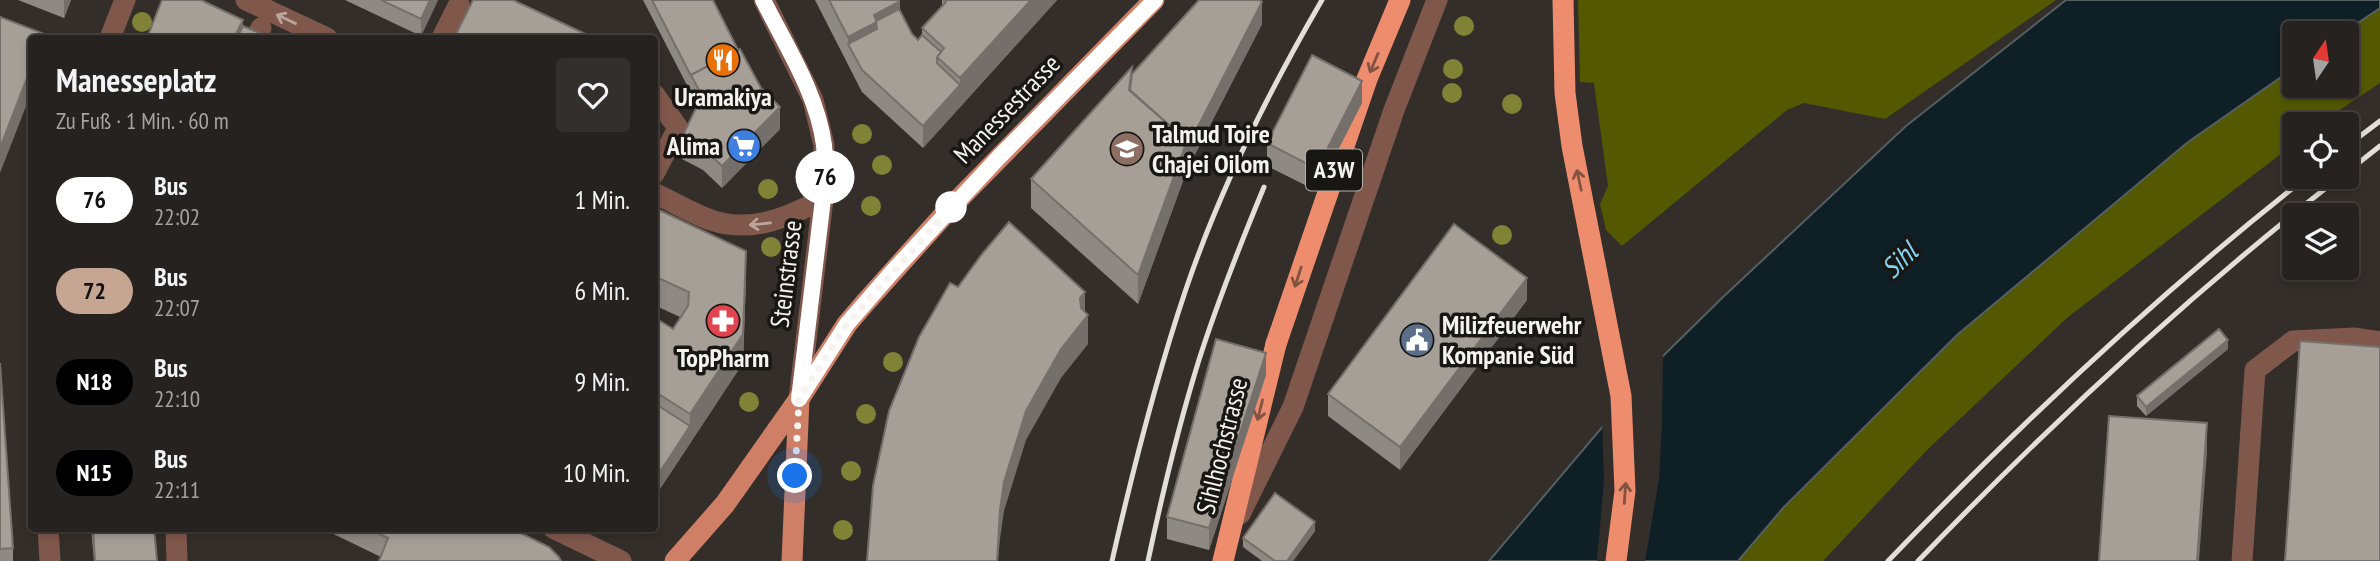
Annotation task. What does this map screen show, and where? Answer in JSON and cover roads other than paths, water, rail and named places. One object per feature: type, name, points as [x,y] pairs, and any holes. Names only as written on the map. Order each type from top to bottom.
[{"type":"highway","name":"Sihlhochstrasse","points":[[1221,561],[1276,344],[1367,79],[1400,0]]},
{"type":"highway","points":[[1563,0],[1564,93],[1621,396],[1625,491],[1616,561]]},
{"type":"main road","name":"Manessestrasse","points":[[675,561],[725,504],[799,399],[847,324],[964,193],[1154,0]]},
{"type":"main road","points":[[792,561],[799,399]]},
{"type":"street","points":[[111,35],[125,0]]},
{"type":"street","points":[[246,0],[321,35]]},
{"type":"street","name":"Steinstrasse","points":[[764,0],[813,100],[825,158],[823,199],[799,399]]},
{"type":"street","points":[[1221,561],[1250,492],[1293,407],[1394,110],[1437,0]]},
{"type":"street","points":[[444,35],[459,4]]},
{"type":"street","points":[[658,100],[678,128],[658,166]]},
{"type":"street","points":[[658,195],[713,221],[738,226],[770,223],[793,215],[823,199]]},
{"type":"street","points":[[2242,561],[2255,370],[2293,341],[2355,338],[2380,342]]},
{"type":"street","points":[[48,532],[50,561]]},
{"type":"street","points":[[176,532],[177,561]]},
{"type":"street","points":[[561,532],[621,561]]},
{"type":"water","name":"Sihl","points":[[2066,0],[2380,0],[2380,8],[2359,22],[2282,21],[2282,76],[2188,142],[1957,335],[1783,508],[1738,561],[1489,561],[1659,360],[1906,126]]},
{"type":"railway","points":[[1112,561],[1155,390],[1199,252],[1247,141],[1322,0]]},
{"type":"railway","points":[[2359,137],[2380,121]]},
{"type":"railway","points":[[2359,163],[2380,146]]},
{"type":"railway","points":[[1148,561],[1198,363],[1229,274],[1264,187]]},
{"type":"railway","points":[[1888,561],[1988,460],[2143,314],[2292,189]]},
{"type":"railway","points":[[1918,561],[2122,362],[2229,267],[2325,189]]},
{"type":"place","name":"Uramakiya","points":[[723,60]]},
{"type":"place","name":"Alima","points":[[744,146]]},
{"type":"place","name":"Talmud Toire Chajei Oilom","points":[[1127,149]]},
{"type":"place","name":"TopPharm","points":[[723,321]]},
{"type":"place","name":"Milizfeuerwehr Kompanie Süd","points":[[1417,340]]}]
